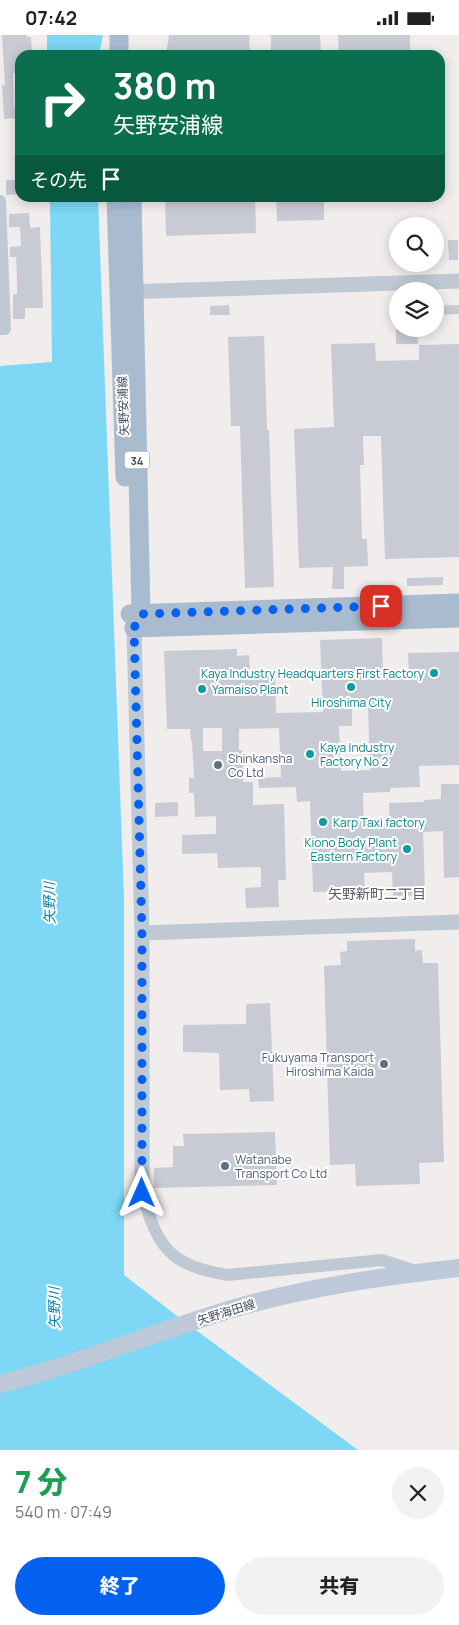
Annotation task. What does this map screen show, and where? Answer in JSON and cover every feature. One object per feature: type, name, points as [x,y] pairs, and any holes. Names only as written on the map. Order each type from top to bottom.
[{"type":"main road","points":[[119,35],[119,50]]},
{"type":"main road","points":[[131,35],[131,50]]},
{"type":"main road","name":"矢野安浦線","points":[[116,202],[116,227],[127,291]]},
{"type":"main road","name":"矢野安浦線","points":[[132,202],[127,291],[135,619]]},
{"type":"main road","points":[[135,619],[459,603]]},
{"type":"main road","points":[[135,619],[459,618]]},
{"type":"main road","name":"矢野海田線","points":[[0,1384],[245,1306],[338,1284],[459,1268]]},
{"type":"street","points":[[0,201],[1,269],[5,329],[0,329]]},
{"type":"street","points":[[127,291],[459,281]]},
{"type":"street","points":[[135,619],[142,933],[142,1193],[155,1232],[176,1257],[191,1266],[205,1271],[228,1275],[382,1261],[420,1272]]},
{"type":"street","points":[[142,933],[459,922]]},
{"type":"water","points":[[47,35],[103,35],[100,50],[47,50]]},
{"type":"water","name":"矢野川","points":[[50,202],[98,202],[124,899],[124,1275],[358,1450],[0,1450],[0,366],[52,362]]},
{"type":"building","points":[[2,35],[27,35],[27,37],[31,37],[32,50],[15,50],[15,73],[13,73],[15,118],[4,119],[2,85],[5,85]]},
{"type":"building","points":[[169,35],[249,35],[250,50],[167,50]]},
{"type":"building","points":[[271,35],[320,35],[321,50],[271,50]]},
{"type":"building","points":[[338,35],[410,35],[410,50],[339,50]]},
{"type":"building","points":[[6,180],[15,180],[15,194],[6,195]]},
{"type":"building","points":[[165,202],[255,202],[256,233],[166,236]]},
{"type":"building","points":[[276,202],[324,202],[324,220],[277,221]]},
{"type":"building","points":[[29,213],[30,228],[40,227],[43,308],[25,308],[25,319],[13,319],[13,294],[17,294],[17,278],[16,257],[10,257],[10,247],[21,246],[20,227],[9,227],[9,214]]},
{"type":"building","points":[[448,240],[458,240],[458,260],[449,260]]},
{"type":"building","points":[[229,305],[230,315],[210,315],[210,306]]},
{"type":"building","points":[[459,305],[459,314],[444,315],[444,306]]},
{"type":"building","points":[[264,336],[274,587],[245,588],[240,426],[231,426],[228,337]]},
{"type":"building","points":[[396,337],[418,337],[418,344],[396,344]]},
{"type":"building","points":[[375,343],[376,361],[419,360],[419,345],[459,344],[459,557],[385,559],[381,436],[363,436],[364,465],[360,465],[362,539],[367,539],[368,566],[344,567],[344,589],[332,589],[333,567],[299,568],[294,429],[334,427],[331,344]]},
{"type":"building","points":[[443,577],[443,585],[407,586],[407,578]]},
{"type":"building","points":[[382,638],[383,676],[409,675],[408,653],[459,652],[459,765],[419,766],[420,787],[390,788],[390,792],[363,793],[364,828],[390,827],[389,803],[424,802],[424,800],[441,799],[441,784],[459,784],[459,877],[444,878],[443,831],[423,832],[425,895],[393,896],[392,872],[364,873],[365,894],[341,895],[341,891],[313,892],[310,801],[297,802],[296,787],[259,788],[258,778],[281,777],[279,728],[239,729],[239,750],[242,750],[243,782],[253,782],[253,805],[284,804],[286,880],[278,880],[279,907],[246,908],[245,888],[261,887],[261,867],[218,868],[217,853],[182,854],[182,835],[216,834],[216,816],[195,817],[194,793],[189,793],[189,778],[194,778],[190,729],[167,729],[164,651],[237,649],[237,656],[249,655],[250,675],[275,675],[276,713],[323,712],[320,640]],"holes":[[[368,706],[370,770],[341,771],[339,726],[352,726],[352,707]],[[203,728],[222,728],[222,751],[203,751]]]},
{"type":"building","points":[[178,802],[178,816],[155,817],[155,803]]},
{"type":"building","name":"Fukuyama Transport Hiroshima Kaida","points":[[415,939],[415,951],[422,950],[423,963],[438,963],[444,1162],[419,1163],[420,1184],[356,1186],[355,1164],[330,1165],[324,966],[341,965],[340,952],[347,951],[347,941]]},
{"type":"building","points":[[270,1003],[274,1101],[250,1102],[249,1089],[220,1090],[219,1053],[183,1052],[183,1025],[246,1024],[246,1004]]},
{"type":"building","name":"Watanabe Transport Co Ltd","points":[[275,1132],[277,1185],[154,1188],[154,1168],[173,1167],[173,1146],[184,1146],[183,1134]]},
{"type":"place","name":"Kaya Industry Headquarters First Factory","points":[[434,673]]},
{"type":"place","name":"Hiroshima City","points":[[351,687]]},
{"type":"place","name":"Yamaiso Plant","points":[[202,689]]},
{"type":"place","name":"Kaya Industry Factory No 2","points":[[310,754]]},
{"type":"place","name":"Shinkansha Co Ltd","points":[[218,765]]},
{"type":"place","name":"Karp Taxi factory","points":[[323,822]]},
{"type":"place","name":"Kiono Body Plant Eastern Factory","points":[[407,849]]},
{"type":"place","name":"Fukuyama Transport Hiroshima Kaida","points":[[384,1064]]},
{"type":"place","name":"Watanabe Transport Co Ltd","points":[[225,1166]]},
{"type":"district","name":"矢野新町二丁目","points":[[377,893]]},
{"type":"route","points":[[142,1193],[142,933],[134,628],[141,614],[381,606]]}]
